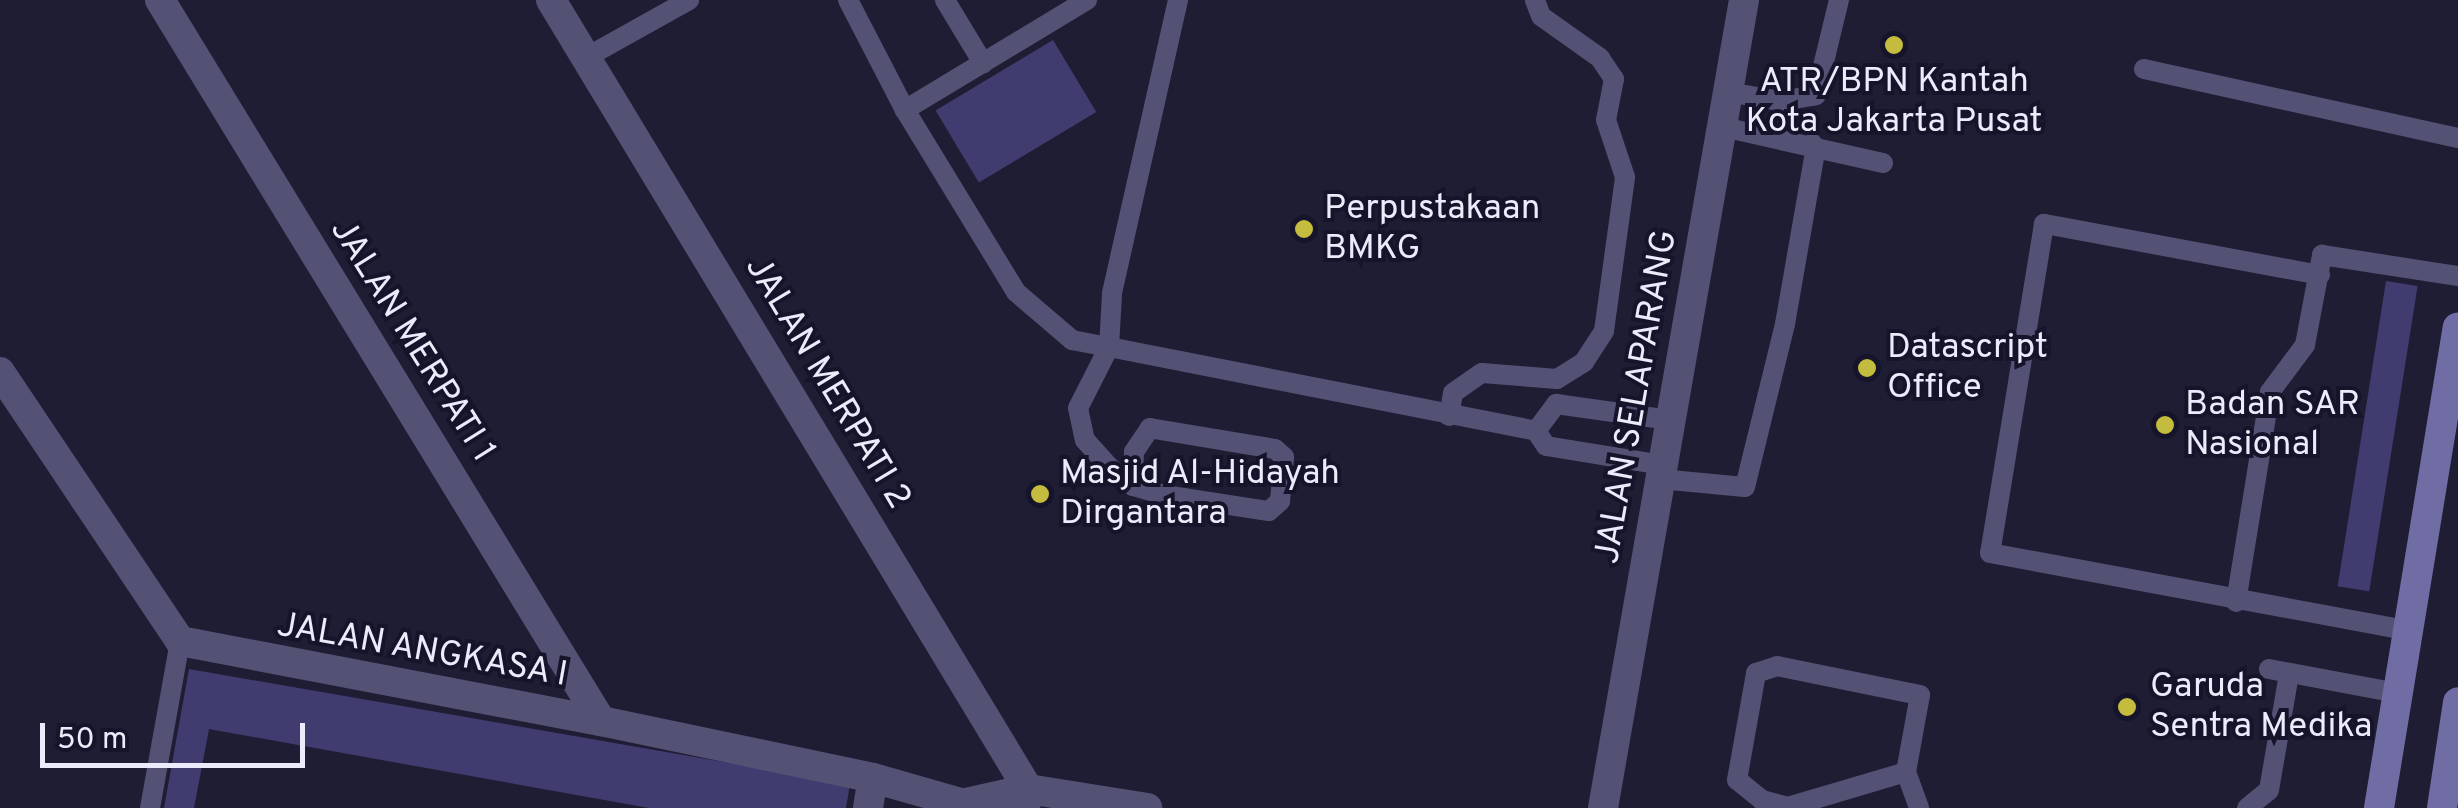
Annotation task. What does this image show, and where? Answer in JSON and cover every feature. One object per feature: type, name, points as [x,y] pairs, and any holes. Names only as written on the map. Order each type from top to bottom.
[{"type":"main road","points":[[2379,808],[2458,327]]},
{"type":"main road","points":[[2442,808],[2458,702]]},
{"type":"street","name":"JALAN MERPATI 1","points":[[160,0],[601,720]]},
{"type":"street","name":"JALAN SELAPARANG","points":[[1603,808],[1744,0]]},
{"type":"street","name":"JALAN MERPATI 2","points":[[553,1],[1027,799]]},
{"type":"street","points":[[0,372],[180,641]]},
{"type":"street","name":"JALAN ANGKASA I","points":[[180,641],[601,720],[871,793],[972,805],[1027,799],[1148,808]]},
{"type":"lane","points":[[587,57],[689,0]]},
{"type":"lane","points":[[848,0],[906,110],[1016,292],[1072,340],[1536,431],[1546,446],[1745,487],[1785,324],[1812,143]]},
{"type":"lane","points":[[945,0],[983,63]]},
{"type":"lane","points":[[906,110],[1086,0]]},
{"type":"lane","points":[[1133,486],[1134,452],[1150,428],[1275,448],[1284,457],[1280,501],[1270,511],[1133,486],[1085,440],[1079,420],[1078,408],[1110,346],[1112,294],[1178,0]]},
{"type":"lane","points":[[1449,416],[1454,393],[1482,373],[1557,379],[1584,362],[1604,331],[1625,177],[1606,120],[1614,79],[1600,58],[1541,16],[1535,0]]},
{"type":"lane","points":[[1728,92],[1780,100],[1816,95],[1839,0]]},
{"type":"lane","points":[[2144,69],[2458,138]]},
{"type":"lane","points":[[1723,128],[1812,143],[1883,164]]},
{"type":"lane","points":[[2320,274],[2044,224],[1990,553],[2236,602],[2406,630]]},
{"type":"lane","points":[[2236,602],[2270,392],[2304,344],[2322,255],[2458,276]]},
{"type":"lane","points":[[1536,431],[1556,404],[1670,420]]},
{"type":"lane","points":[[150,808],[180,641]]},
{"type":"lane","points":[[1906,772],[1788,806],[1762,800],[1738,780],[1756,673],[1777,666],[1920,694],[1906,772],[1919,808]]},
{"type":"lane","points":[[2247,808],[2269,790],[2279,672],[2397,693]]},
{"type":"shaded area","points":[[1053,40],[1096,112],[979,183],[936,111]]},
{"type":"shaded area","points":[[2386,281],[2418,286],[2369,591],[2338,586]]},
{"type":"shaded area","points":[[189,669],[850,784],[846,808],[649,808],[209,729],[194,808],[164,808]]},
{"type":"place","name":"ATR/BPN Kantah Kota Jakarta Pusat","points":[[1894,45]]},
{"type":"place","name":"Perpustakaan BMKG","points":[[1304,229]]},
{"type":"place","name":"Datascript Office","points":[[1867,368]]},
{"type":"place","name":"Badan SAR Nasional","points":[[2165,425]]},
{"type":"place","name":"Masjid Al-Hidayah Dirgantara","points":[[1040,494]]},
{"type":"place","name":"Garuda Sentra Medika","points":[[2127,707]]}]
